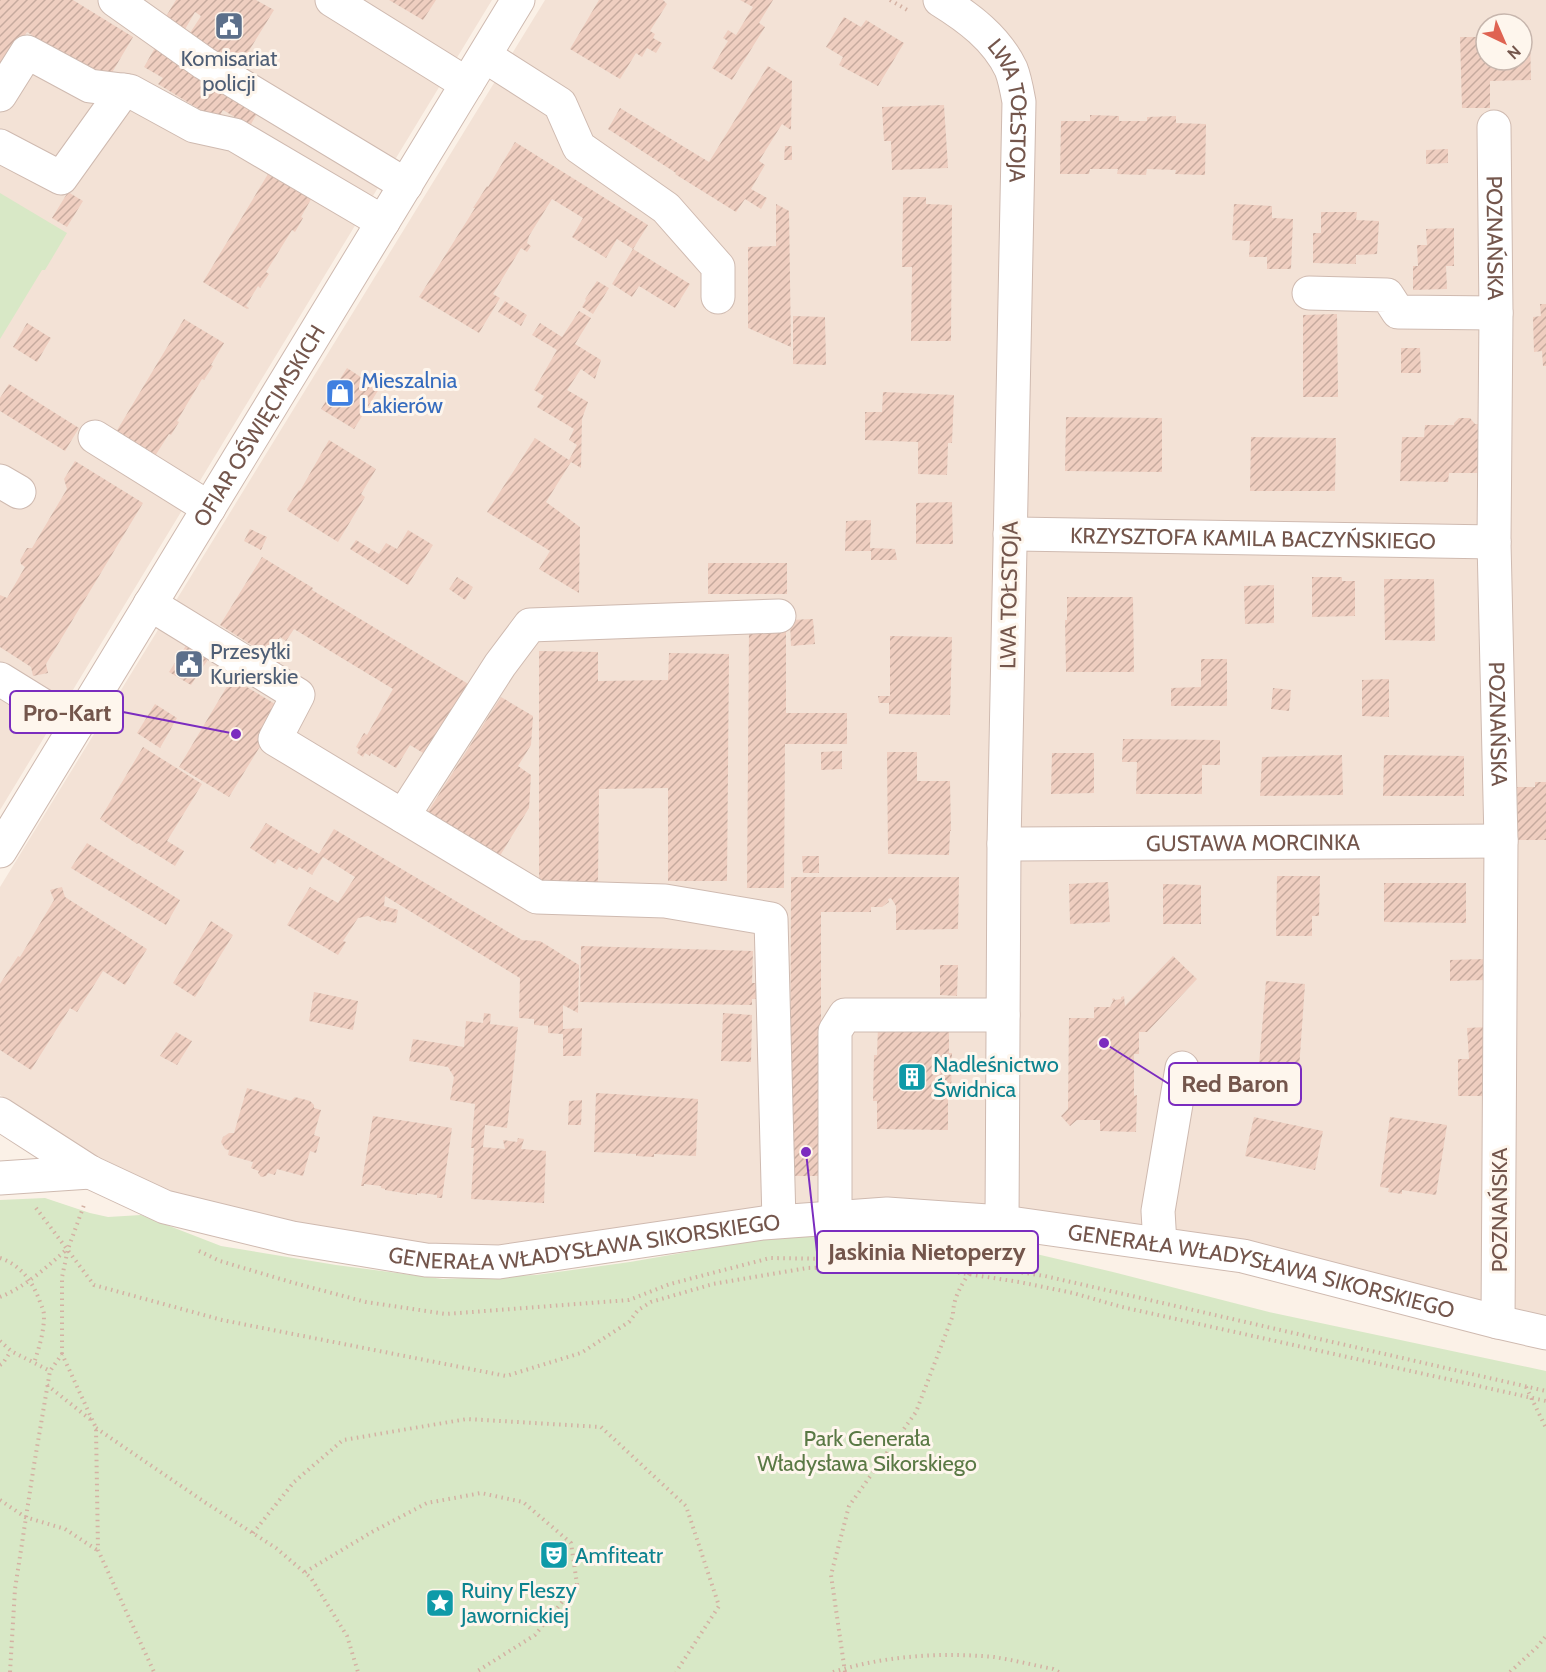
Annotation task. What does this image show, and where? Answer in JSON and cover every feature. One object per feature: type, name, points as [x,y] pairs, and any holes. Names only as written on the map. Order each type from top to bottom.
[{"type":"street","points":[[115,0],[204,63],[406,185]]},
{"type":"street","points":[[332,0],[467,84]]},
{"type":"street","name":"OFIAR OŚWIĘCIMSKICH","points":[[0,851],[518,0]]},
{"type":"street","name":"LWA TOŁSTOJA","points":[[940,0],[962,14],[994,42],[1012,71],[1020,102],[998,1235]]},
{"type":"street","points":[[0,95],[27,52],[90,86],[130,91],[194,126],[235,135],[382,222]]},
{"type":"street","points":[[485,56],[560,104],[579,147],[666,208],[718,267],[718,297]]},
{"type":"street","points":[[0,146],[61,178],[124,90]]},
{"type":"street","name":"POZNAŃSKA","points":[[1494,127],[1496,313],[1494,542],[1502,841],[1498,1322]]},
{"type":"street","points":[[1309,293],[1387,295],[1398,312],[1496,313]]},
{"type":"street","points":[[95,437],[209,508]]},
{"type":"street","name":"KRZYSZTOFA KAMILA BACZYŃSKIEGO","points":[[1010,534],[1494,542]]},
{"type":"street","points":[[150,604],[298,695],[274,739],[537,897],[665,902],[771,919],[779,1221]]},
{"type":"street","points":[[403,816],[500,665],[530,625],[779,616]]},
{"type":"street","points":[[0,679],[76,726]]},
{"type":"street","name":"GUSTAWA MORCINKA","points":[[1004,844],[1502,841]]},
{"type":"street","points":[[834,1218],[835,1031],[845,1015],[1003,1015]]},
{"type":"street","points":[[1160,1244],[1158,1211],[1182,1068]]},
{"type":"street","name":"GENERAŁA WŁADYSŁAWA SIKORSKIEGO","points":[[0,1114],[90,1172],[165,1207],[292,1238],[426,1260],[499,1262],[764,1222],[887,1214],[998,1235],[1160,1244],[1243,1256],[1546,1333]]},
{"type":"street","points":[[0,1178],[90,1172]]},
{"type":"path","points":[[30,1200],[94,1285],[222,1320],[506,1376],[581,1353],[629,1322],[638,1310],[651,1302],[713,1284],[807,1268],[909,1266],[1019,1282],[1073,1293],[1122,1307],[1546,1401]]},
{"type":"path","points":[[84,1204],[68,1249],[62,1277],[62,1354],[96,1428],[98,1550],[154,1672]]},
{"type":"path","points":[[992,1268],[998,1235]]},
{"type":"path","points":[[0,1297],[9,1294],[30,1280],[68,1249]]},
{"type":"path","points":[[0,1258],[8,1260],[27,1275],[44,1313],[43,1331],[34,1363]]},
{"type":"path","points":[[845,1670],[831,1575],[849,1506],[916,1412],[953,1315],[953,1305],[961,1284],[973,1267],[1045,1276],[1546,1391]]},
{"type":"path","points":[[0,1341],[10,1351],[50,1371]]},
{"type":"path","points":[[0,1365],[10,1351]]},
{"type":"path","points":[[10,1672],[15,1589],[25,1517],[50,1371],[62,1354]]},
{"type":"path","points":[[47,1385],[92,1420]]},
{"type":"path","points":[[1526,1386],[1546,1428]]},
{"type":"path","points":[[253,1533],[294,1482],[343,1440],[467,1419],[601,1427],[686,1506],[719,1606],[676,1672]]},
{"type":"path","points":[[96,1428],[276,1548],[305,1572],[347,1636],[358,1672]]},
{"type":"path","points":[[305,1572],[372,1532],[427,1503],[481,1493],[523,1502],[571,1543],[577,1584],[535,1635],[476,1672]]},
{"type":"path","points":[[0,1500],[25,1517],[65,1529],[98,1550]]},
{"type":"path","points":[[1510,1672],[1546,1636]]},
{"type":"path","points":[[833,1672],[880,1660],[935,1655],[994,1658],[1059,1672]]},
{"type":"shaded area","points":[[0,0],[492,0],[0,810]]},
{"type":"shaded area","points":[[545,0],[1546,0],[1546,1319],[1094,1223],[518,1245],[441,1245],[284,1224],[177,1195],[82,1149],[0,1095],[0,887]]},
{"type":"green space","points":[[0,193],[67,233],[0,339]]},
{"type":"green space","name":"Park Generała Władysława Sikorskiego","points":[[45,1198],[108,1217],[141,1215],[221,1246],[336,1265],[443,1279],[536,1275],[630,1262],[785,1235],[866,1228],[951,1234],[1269,1312],[1546,1371],[1546,1672],[0,1672],[0,1200]]},
{"type":"building","points":[[0,0],[73,0],[133,37],[107,81],[27,32],[0,75]]},
{"type":"building","name":"Komisariat policji","points":[[176,0],[256,0],[274,10],[239,67],[188,36],[201,16],[195,12],[184,31],[165,18]]},
{"type":"building","points":[[389,0],[436,0],[423,20]]},
{"type":"building","points":[[599,0],[663,0],[667,4],[650,31],[655,34],[653,38],[662,43],[656,53],[647,48],[642,57],[636,53],[620,79],[570,49]]},
{"type":"building","points":[[740,0],[773,0],[759,23],[765,27],[732,80],[712,68],[728,41],[723,38],[728,30],[736,35],[753,7]]},
{"type":"building","points":[[844,17],[861,27],[866,20],[904,43],[878,86],[839,65],[843,57],[826,47]]},
{"type":"building","points":[[1460,37],[1474,37],[1474,72],[1531,72],[1531,80],[1490,81],[1490,108],[1462,108]]},
{"type":"building","points":[[156,46],[259,110],[250,126],[223,110],[217,120],[158,84],[163,78],[144,67]]},
{"type":"building","points":[[768,66],[792,81],[791,130],[782,124],[759,161],[765,165],[751,189],[767,198],[761,209],[745,199],[736,212],[608,129],[620,108],[709,162]]},
{"type":"building","points":[[944,105],[948,168],[892,170],[891,141],[884,141],[882,107]]},
{"type":"building","points":[[1090,115],[1119,116],[1119,121],[1147,121],[1147,117],[1176,116],[1176,123],[1206,124],[1205,175],[1175,174],[1176,170],[1147,169],[1146,175],[1117,174],[1118,169],[1090,169],[1089,174],[1060,174],[1061,121],[1090,121]]},
{"type":"building","points":[[515,142],[648,225],[633,249],[617,239],[606,258],[572,237],[583,218],[552,199],[529,236],[527,243],[531,246],[527,252],[521,248],[493,294],[500,298],[479,333],[419,297]]},
{"type":"building","points":[[785,146],[792,146],[792,160],[784,160]]},
{"type":"building","points":[[1448,149],[1448,163],[1426,164],[1426,150]]},
{"type":"building","points":[[271,169],[314,194],[295,232],[292,230],[266,272],[269,274],[260,288],[258,286],[246,306],[249,308],[247,309],[203,282]]},
{"type":"building","points":[[68,192],[83,201],[67,227],[52,218]]},
{"type":"building","points":[[903,197],[926,197],[926,204],[952,205],[951,341],[911,341],[912,267],[902,267]]},
{"type":"building","points":[[776,204],[789,211],[791,347],[748,328],[748,247],[776,246]]},
{"type":"building","points":[[1234,204],[1272,206],[1272,218],[1293,219],[1291,269],[1267,269],[1267,257],[1249,257],[1250,241],[1232,240]]},
{"type":"building","points":[[1321,212],[1357,212],[1356,220],[1379,221],[1377,254],[1356,255],[1356,264],[1313,263],[1313,233],[1321,233]]},
{"type":"building","points":[[1454,228],[1454,266],[1446,266],[1447,289],[1413,290],[1413,266],[1418,266],[1417,245],[1427,245],[1426,229]]},
{"type":"building","points":[[633,249],[690,284],[675,308],[639,286],[632,297],[612,284]]},
{"type":"building","points":[[597,281],[609,288],[593,314],[582,307]]},
{"type":"building","points":[[505,301],[527,315],[521,326],[498,312]]},
{"type":"building","points":[[1540,304],[1546,304],[1546,366],[1543,366],[1542,351],[1534,352],[1533,317],[1541,316]]},
{"type":"building","points":[[579,311],[591,318],[575,344],[601,360],[595,379],[581,369],[567,390],[588,402],[582,419],[581,468],[571,462],[546,502],[580,527],[579,593],[539,569],[550,551],[487,512],[535,438],[569,460],[577,445],[569,440],[574,429],[537,407],[544,396],[534,390],[557,350],[532,335],[540,323],[562,337]]},
{"type":"building","points":[[1337,314],[1338,397],[1303,397],[1303,315]]},
{"type":"building","points":[[793,316],[825,317],[826,365],[793,364]]},
{"type":"building","points":[[184,319],[224,343],[211,365],[213,366],[204,380],[202,379],[177,421],[179,422],[155,456],[116,432]]},
{"type":"building","points":[[27,323],[51,338],[37,362],[13,347]]},
{"type":"building","points":[[1401,348],[1420,348],[1421,373],[1401,373]]},
{"type":"building","points":[[347,368],[379,389],[354,429],[321,409]]},
{"type":"building","points":[[9,384],[79,428],[65,451],[0,411],[0,398]]},
{"type":"building","points":[[883,392],[954,395],[952,443],[948,443],[947,475],[918,474],[918,442],[865,440],[865,412],[882,412]]},
{"type":"building","points":[[1066,417],[1162,418],[1162,472],[1065,471]]},
{"type":"building","points":[[1459,418],[1470,418],[1475,424],[1483,424],[1483,473],[1449,473],[1448,482],[1400,481],[1402,437],[1424,437],[1425,425],[1454,425]]},
{"type":"building","points":[[1251,437],[1336,438],[1335,491],[1250,491]]},
{"type":"building","points":[[329,440],[376,469],[361,494],[365,497],[338,542],[287,509]]},
{"type":"building","points":[[75,461],[143,503],[46,664],[48,673],[33,676],[31,667],[0,647],[0,595],[7,598],[25,567],[20,560],[27,548],[32,548],[67,489],[64,479]]},
{"type":"building","points":[[952,502],[953,544],[916,544],[916,503]]},
{"type":"building","points":[[871,520],[870,548],[895,549],[897,560],[871,560],[871,551],[845,551],[846,521]]},
{"type":"building","points":[[250,529],[267,537],[261,550],[244,541]]},
{"type":"building","points":[[408,530],[433,545],[408,585],[350,549],[356,540],[379,554],[386,543],[397,549]]},
{"type":"building","points":[[262,557],[313,588],[312,590],[475,688],[433,759],[410,745],[396,768],[371,753],[370,756],[365,753],[363,757],[357,753],[359,749],[356,747],[364,733],[367,735],[393,689],[294,629],[286,641],[280,637],[275,646],[286,652],[276,669],[265,663],[269,656],[220,625]]},
{"type":"building","points":[[708,563],[787,563],[787,594],[708,594]]},
{"type":"building","points":[[457,577],[473,587],[465,600],[449,589]]},
{"type":"building","points":[[1312,577],[1342,577],[1342,581],[1355,581],[1355,616],[1312,617]]},
{"type":"building","points":[[1384,579],[1434,579],[1435,641],[1385,640]]},
{"type":"building","points":[[1274,585],[1274,623],[1245,624],[1244,586]]},
{"type":"building","points":[[1067,597],[1133,597],[1134,672],[1066,672]]},
{"type":"building","points":[[813,619],[815,644],[791,646],[790,620]]},
{"type":"building","points":[[749,628],[786,628],[786,713],[847,713],[847,744],[785,744],[784,888],[747,888]]},
{"type":"building","points":[[890,636],[952,637],[950,715],[889,714],[889,703],[879,703],[878,696],[890,696]]},
{"type":"building","points":[[187,644],[209,658],[191,685],[169,672]]},
{"type":"building","points":[[539,651],[598,652],[598,681],[668,680],[669,653],[729,654],[727,881],[668,881],[668,788],[599,789],[598,882],[539,882]]},
{"type":"building","points":[[1201,659],[1227,659],[1227,706],[1171,706],[1171,688],[1201,687]]},
{"type":"building","points":[[232,678],[283,709],[229,797],[179,767]]},
{"type":"building","points":[[1389,679],[1389,717],[1362,716],[1362,680]]},
{"type":"building","points":[[1273,688],[1291,690],[1289,711],[1271,709]]},
{"type":"building","points":[[501,697],[533,716],[531,745],[518,766],[531,775],[529,808],[498,859],[427,813]]},
{"type":"building","points":[[155,704],[177,718],[160,748],[137,733]]},
{"type":"building","points":[[1123,739],[1220,740],[1220,765],[1202,765],[1202,794],[1136,794],[1137,762],[1122,762]]},
{"type":"building","points":[[143,747],[202,784],[167,841],[184,851],[175,866],[100,819]]},
{"type":"building","points":[[842,751],[842,769],[821,770],[821,752]]},
{"type":"building","points":[[887,752],[917,752],[917,781],[950,781],[949,855],[888,854]]},
{"type":"building","points":[[1052,753],[1094,753],[1094,793],[1051,794]]},
{"type":"building","points":[[1342,755],[1343,795],[1260,796],[1262,757]]},
{"type":"building","points":[[1384,755],[1464,756],[1464,796],[1383,796]]},
{"type":"building","points":[[1535,782],[1546,782],[1546,840],[1518,840],[1517,787],[1535,787]]},
{"type":"building","points":[[266,823],[319,854],[334,829],[522,940],[540,941],[579,965],[578,1013],[563,1005],[563,1029],[582,1028],[581,1056],[563,1056],[563,1034],[548,1033],[548,1026],[534,1025],[534,1019],[519,1018],[520,978],[385,896],[384,906],[398,910],[396,923],[381,920],[381,922],[368,916],[358,918],[343,941],[346,942],[338,955],[287,925],[310,887],[338,903],[355,877],[323,857],[312,875],[299,867],[297,870],[278,859],[275,864],[250,848]]},
{"type":"building","points":[[87,843],[180,900],[166,925],[71,868]]},
{"type":"building","points":[[802,856],[819,856],[819,873],[803,873]]},
{"type":"building","points":[[1277,876],[1320,876],[1319,916],[1312,916],[1312,936],[1276,936]]},
{"type":"building","points":[[791,877],[959,877],[958,929],[896,930],[896,906],[891,898],[882,907],[871,907],[871,912],[821,912],[821,1176],[790,1176]]},
{"type":"building","points":[[1108,882],[1110,922],[1070,924],[1069,884]]},
{"type":"building","points":[[1384,883],[1466,883],[1466,923],[1384,922]]},
{"type":"building","points":[[1163,884],[1201,885],[1201,924],[1163,924]]},
{"type":"building","points":[[62,887],[65,897],[147,949],[125,985],[103,971],[77,1012],[70,1008],[31,1070],[0,1050],[0,984],[18,956],[20,957],[54,900],[50,890]]},
{"type":"building","points":[[211,921],[233,935],[195,997],[173,983]]},
{"type":"building","points":[[581,946],[753,951],[752,983],[767,983],[767,999],[752,999],[752,1005],[580,1002]]},
{"type":"building","points":[[1173,956],[1197,979],[1147,1032],[1139,1032],[1139,1054],[1134,1054],[1134,1096],[1137,1095],[1136,1132],[1100,1131],[1100,1120],[1077,1120],[1070,1126],[1061,1116],[1068,1109],[1069,1018],[1094,1018],[1094,1007],[1110,1007],[1114,998],[1115,1000],[1121,999],[1124,996],[1125,1006]]},
{"type":"building","points":[[1486,959],[1486,980],[1450,981],[1450,960]]},
{"type":"building","points":[[940,965],[958,965],[957,996],[940,995]]},
{"type":"building","points":[[1266,981],[1305,984],[1299,1069],[1259,1065]]},
{"type":"building","points":[[314,992],[358,1001],[353,1030],[309,1021]]},
{"type":"building","points":[[484,1013],[491,1014],[490,1024],[518,1027],[507,1128],[485,1125],[483,1147],[505,1149],[503,1140],[517,1142],[518,1138],[524,1139],[521,1149],[546,1151],[544,1203],[471,1199],[474,1148],[471,1148],[475,1104],[450,1100],[454,1077],[448,1067],[409,1061],[413,1039],[464,1047],[466,1021],[483,1023]]},
{"type":"building","points":[[723,1013],[752,1015],[751,1062],[721,1061]]},
{"type":"building","name":"Nadleśnictwo Świdnica","points":[[949,1025],[949,1053],[952,1053],[948,1130],[877,1129],[877,1101],[873,1101],[874,1055],[877,1055],[878,1026]]},
{"type":"building","points":[[1486,1027],[1486,1096],[1458,1096],[1458,1059],[1469,1059],[1467,1028]]},
{"type":"building","points":[[176,1032],[192,1041],[177,1065],[160,1056]]},
{"type":"building","points":[[247,1088],[291,1101],[295,1097],[310,1101],[314,1108],[321,1110],[314,1135],[320,1137],[316,1153],[310,1151],[303,1176],[277,1169],[275,1175],[268,1173],[261,1177],[259,1171],[251,1168],[253,1162],[228,1155],[229,1150],[225,1149],[221,1142],[223,1137],[234,1133]]},
{"type":"building","points":[[596,1093],[698,1099],[696,1156],[654,1154],[654,1157],[594,1152]]},
{"type":"building","points":[[582,1100],[581,1125],[568,1125],[569,1101]]},
{"type":"building","points":[[373,1116],[452,1128],[442,1198],[437,1198],[437,1195],[417,1193],[417,1195],[385,1190],[381,1186],[364,1184],[361,1186]]},
{"type":"building","points":[[1254,1117],[1323,1131],[1315,1170],[1245,1156]]},
{"type":"building","points":[[1390,1117],[1447,1125],[1436,1195],[1402,1190],[1402,1194],[1388,1192],[1389,1188],[1380,1187]]},
{"type":"place","name":"Komisariat policji","points":[[229,26]]},
{"type":"place","name":"Mieszalnia Lakierów","points":[[340,393]]},
{"type":"place","name":"Przesyłki Kurierskie","points":[[189,664]]},
{"type":"place","name":"Pro-Kart","points":[[236,734]]},
{"type":"place","name":"Red Baron","points":[[1104,1043]]},
{"type":"place","name":"Nadleśnictwo Świdnica","points":[[912,1077]]},
{"type":"place","name":"Jaskinia Nietoperzy","points":[[806,1152]]},
{"type":"place","name":"Amfiteatr","points":[[554,1555]]},
{"type":"place","name":"Ruiny Fleszy Jawornickiej","points":[[440,1603]]}]
